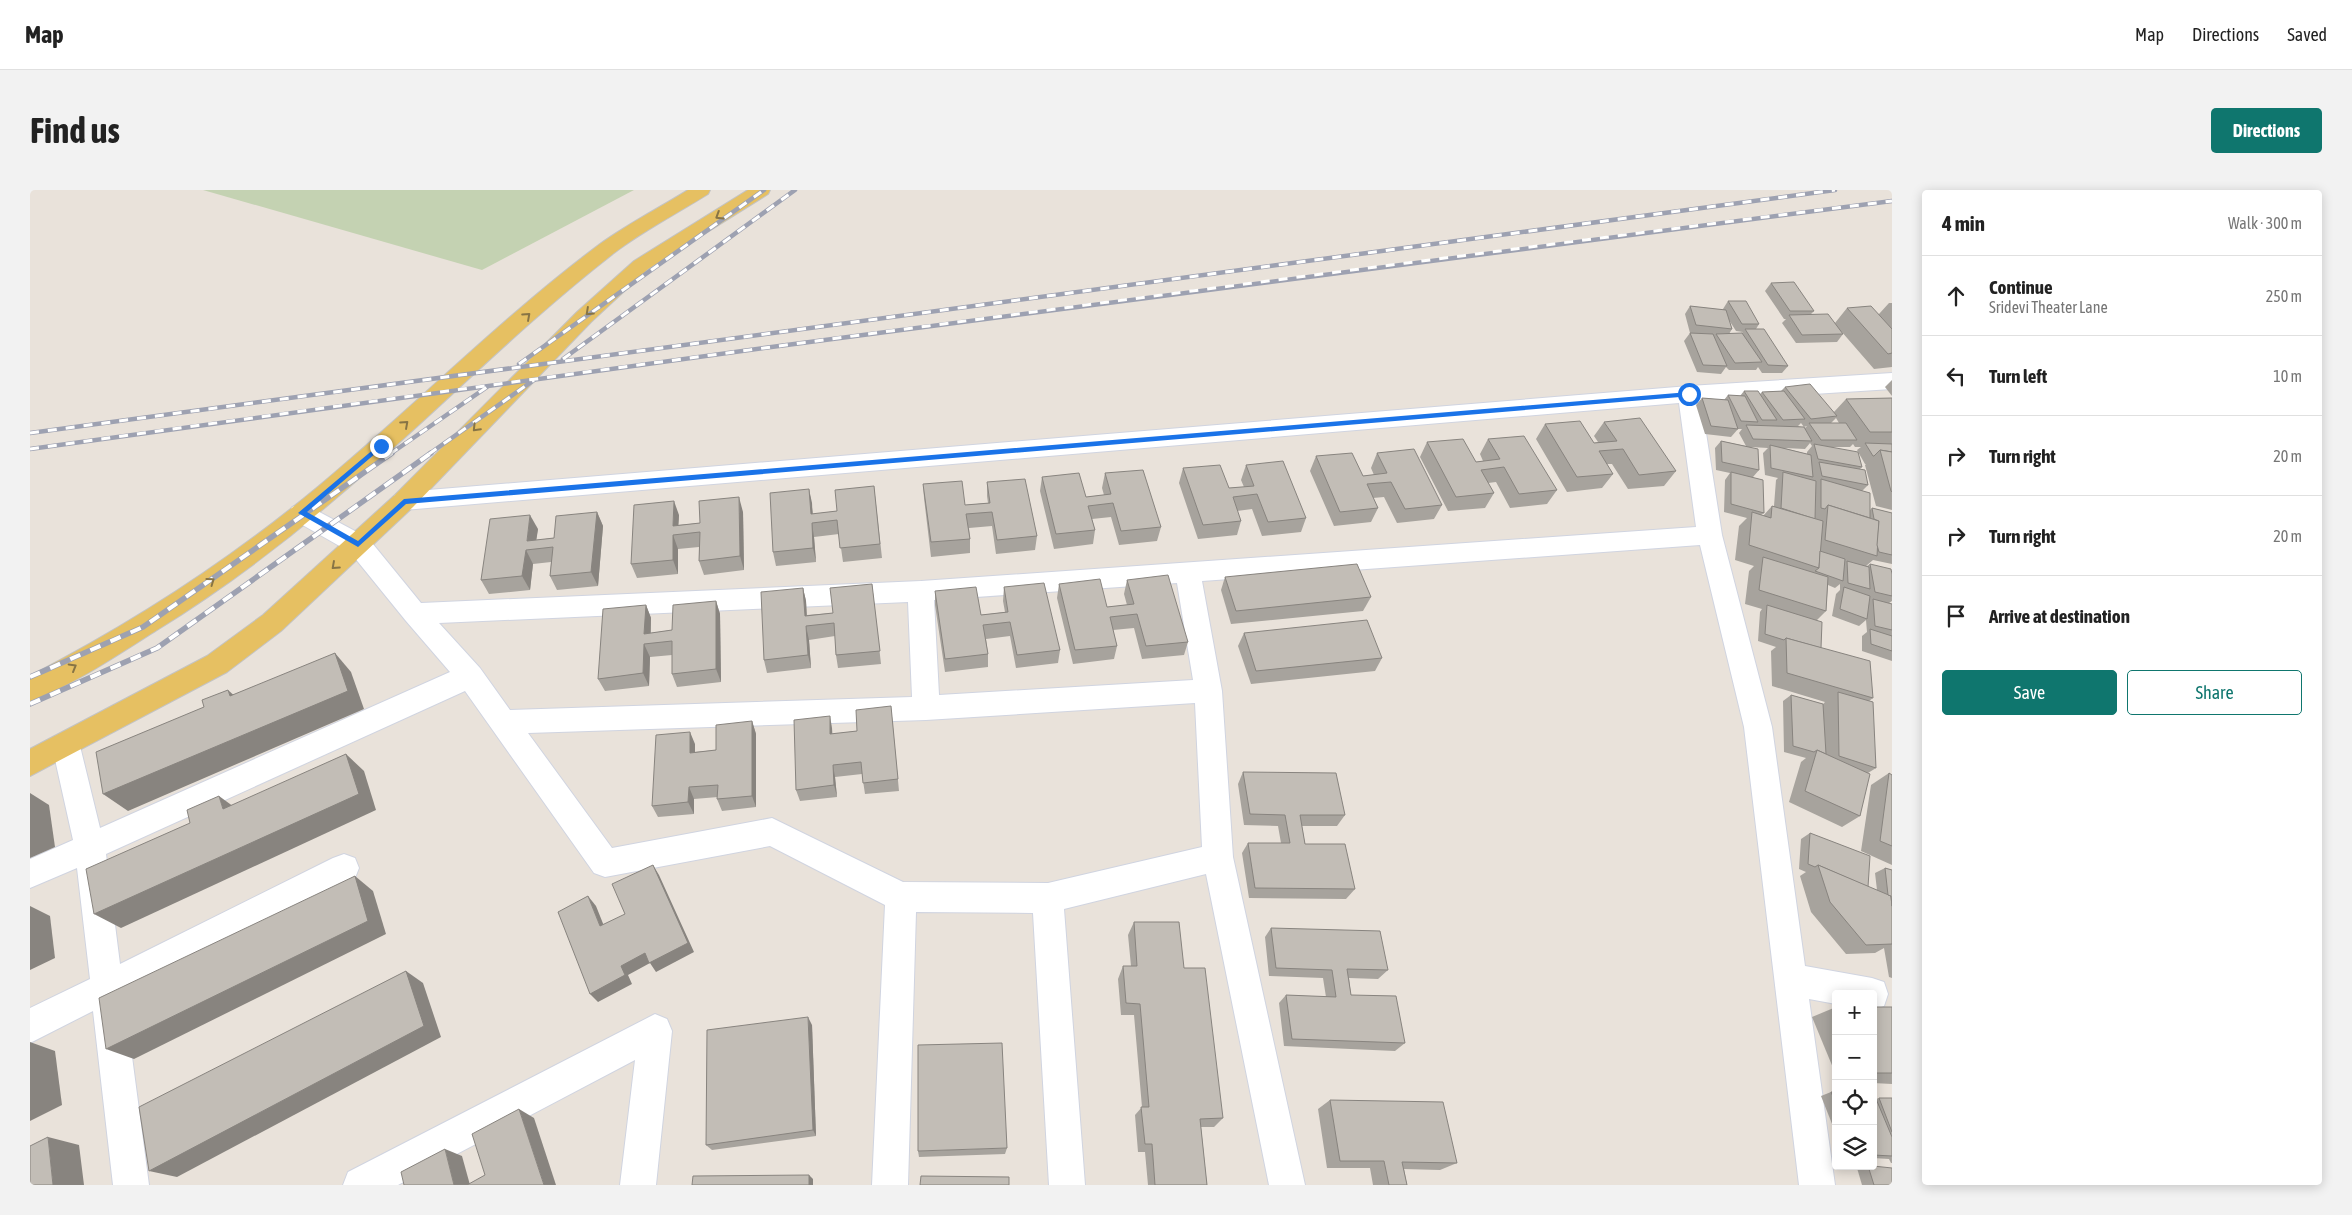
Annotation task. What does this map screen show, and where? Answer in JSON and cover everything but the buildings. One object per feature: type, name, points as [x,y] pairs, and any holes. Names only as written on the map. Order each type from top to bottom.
[{"type":"main road","points":[[30,689],[69,669],[201,589],[301,513],[381,446],[558,288],[610,247],[701,190]]},
{"type":"main road","points":[[30,763],[66,746],[216,664],[272,623],[404,501],[584,316],[641,264],[761,190]]},
{"type":"street","points":[[404,501],[1689,394],[1892,381]]},
{"type":"street","points":[[1689,394],[1710,535],[1758,726],[1817,1185]]},
{"type":"street","points":[[301,513],[358,544],[415,614],[470,676],[605,863],[772,832],[900,898],[1048,898],[1218,857]]},
{"type":"street","points":[[415,614],[921,591],[1710,535]]},
{"type":"street","points":[[1188,572],[1208,691],[1218,857],[1287,1185]]},
{"type":"street","points":[[921,591],[926,708]]},
{"type":"street","points":[[30,874],[470,676]]},
{"type":"street","points":[[503,722],[926,708],[1208,691]]},
{"type":"street","points":[[66,746],[90,847],[131,1185]]},
{"type":"street","points":[[30,1026],[344,868]]},
{"type":"street","points":[[890,1185],[900,898]]},
{"type":"street","points":[[1048,898],[1067,1185]]},
{"type":"street","points":[[1790,979],[1850,990]]},
{"type":"street","points":[[1877,995],[1892,999]]},
{"type":"street","points":[[361,1185],[655,1031],[638,1185]]},
{"type":"green space","points":[[203,190],[634,190],[482,270]]},
{"type":"railway","points":[[519,364],[764,190]]},
{"type":"railway","points":[[563,359],[795,190]]},
{"type":"railway","points":[[30,433],[1835,190]]},
{"type":"railway","points":[[30,449],[1426,260],[1892,201]]},
{"type":"railway","points":[[429,454],[534,380]]},
{"type":"railway","points":[[390,454],[487,387]]},
{"type":"railway","points":[[30,677],[143,627],[392,453]]},
{"type":"railway","points":[[30,704],[157,648],[431,453]]},
{"type":"route","points":[[381,446],[301,513],[358,544],[404,501],[1689,394]]}]
